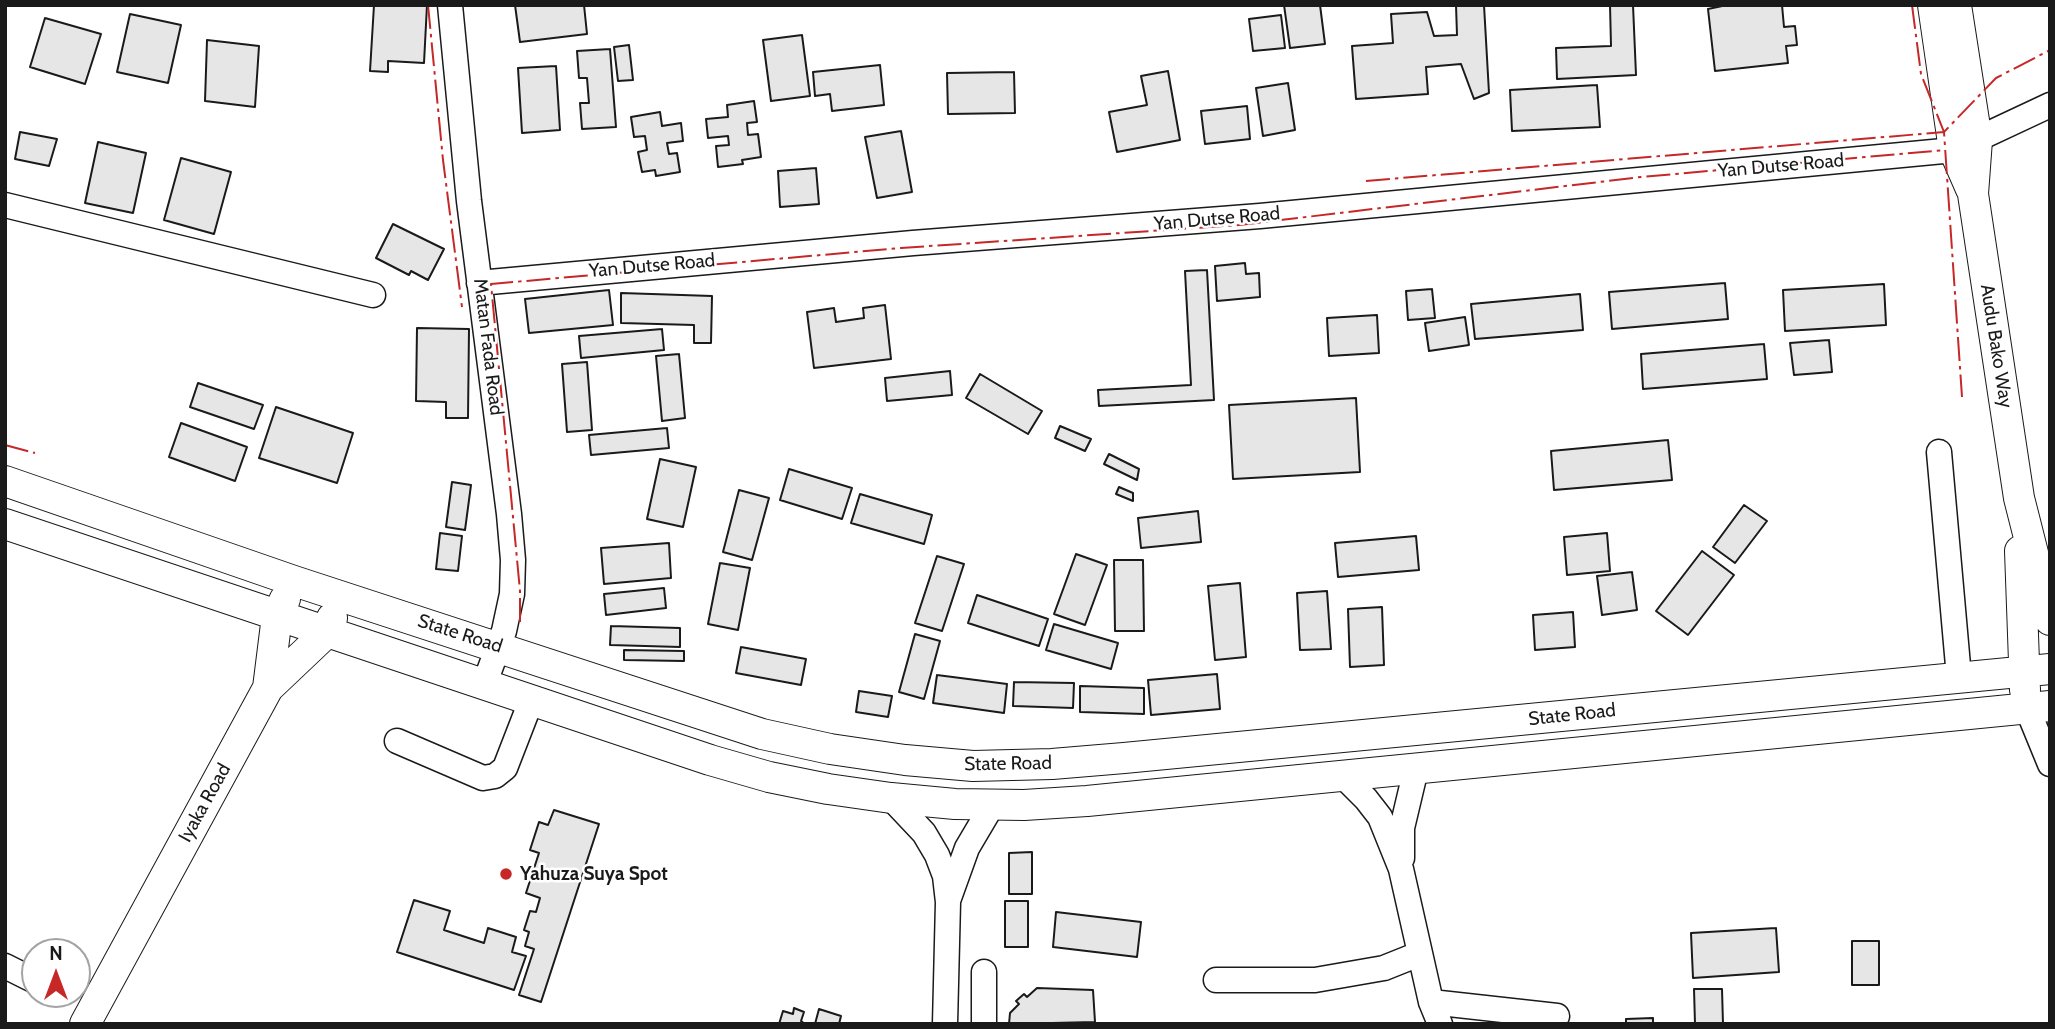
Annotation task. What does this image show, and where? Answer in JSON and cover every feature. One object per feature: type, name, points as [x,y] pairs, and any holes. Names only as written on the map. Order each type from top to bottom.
[{"type":"main road","name":"Audu Bako Way","points":[[1933,5],[1965,145],[2019,498],[2038,707]]},
{"type":"main road","name":"Audu Bako Way","points":[[1956,5],[1965,145]]},
{"type":"main road","name":"State Road","points":[[5,481],[294,581],[762,734],[830,749],[905,761],[973,766],[1052,764],[2036,670]]},
{"type":"main road","name":"Audu Bako Way","points":[[2019,498],[2050,620]]},
{"type":"main road","name":"State Road","points":[[5,524],[710,761],[828,789],[955,804],[1087,801],[2038,707]]},
{"type":"main road","points":[[268,688],[277,616],[294,581]]},
{"type":"main road","name":"Iyaka Road","points":[[85,1024],[268,688],[326,633],[341,596]]},
{"type":"street","name":"Matan Fada Road","points":[[450,5],[469,201],[513,560],[512,594],[499,646],[484,685]]},
{"type":"street","points":[[1965,145],[2050,105]]},
{"type":"street","name":"Yan Dutse Road","points":[[479,283],[913,243],[1260,216],[1965,145]]},
{"type":"street","points":[[5,205],[373,295]]},
{"type":"street","points":[[1939,452],[1959,677]]},
{"type":"street","points":[[397,741],[482,778],[495,776],[505,768],[531,701]]},
{"type":"street","points":[[2038,707],[2050,764]]},
{"type":"street","points":[[1401,869],[1402,828],[1416,769]]},
{"type":"street","points":[[1344,777],[1380,817],[1401,869],[1419,954],[1436,1013],[1556,1016]]},
{"type":"street","points":[[891,798],[924,834],[937,855],[945,876],[948,902],[945,1024]]},
{"type":"street","points":[[948,902],[967,848],[993,804]]},
{"type":"street","points":[[1216,980],[1315,980],[1384,968],[1419,954]]},
{"type":"street","points":[[5,966],[21,974]]},
{"type":"street","points":[[984,972],[984,1024]]},
{"type":"building","points":[[374,5],[427,5],[424,63],[388,61],[388,72],[370,71]]},
{"type":"building","points":[[515,5],[584,5],[587,34],[520,42]]},
{"type":"building","points":[[1284,5],[1320,5],[1325,44],[1290,48]]},
{"type":"building","points":[[1456,5],[1484,5],[1489,93],[1474,99],[1461,64],[1426,67],[1428,94],[1356,99],[1352,46],[1393,43],[1391,14],[1427,12],[1434,36],[1457,35]]},
{"type":"building","points":[[1610,5],[1633,5],[1636,75],[1557,79],[1556,48],[1611,46]]},
{"type":"building","points":[[1727,5],[1782,5],[1784,27],[1795,26],[1797,45],[1786,46],[1788,63],[1715,71],[1708,9]]},
{"type":"building","points":[[130,14],[181,25],[168,83],[117,72]]},
{"type":"building","points":[[1281,15],[1285,48],[1253,51],[1249,19]]},
{"type":"building","points":[[45,18],[101,34],[85,84],[30,67]]},
{"type":"building","points":[[802,35],[810,96],[771,101],[763,40]]},
{"type":"building","points":[[207,40],[259,46],[255,107],[205,101]]},
{"type":"building","points":[[629,45],[633,80],[618,81],[614,47]]},
{"type":"building","points":[[610,49],[616,127],[582,129],[580,103],[589,103],[587,78],[579,78],[577,51]]},
{"type":"building","points":[[880,65],[884,105],[832,111],[830,94],[815,96],[813,72]]},
{"type":"building","points":[[556,66],[560,130],[522,133],[518,68]]},
{"type":"building","points":[[1168,71],[1180,140],[1117,152],[1109,112],[1147,105],[1141,76]]},
{"type":"building","points":[[1014,72],[1015,113],[948,114],[947,73]]},
{"type":"building","points":[[1288,83],[1295,130],[1263,136],[1256,88]]},
{"type":"building","points":[[1597,85],[1600,127],[1512,131],[1510,90]]},
{"type":"building","points":[[754,101],[757,122],[747,123],[748,135],[758,134],[761,157],[742,160],[743,164],[718,167],[716,146],[729,145],[728,136],[708,138],[706,119],[728,117],[727,105]]},
{"type":"building","points":[[1247,106],[1250,139],[1205,144],[1201,111]]},
{"type":"building","points":[[660,112],[662,126],[681,123],[683,141],[667,143],[669,154],[677,153],[680,172],[656,176],[655,170],[642,172],[638,152],[647,150],[645,136],[634,137],[631,117]]},
{"type":"building","points":[[901,131],[912,192],[877,198],[865,137]]},
{"type":"building","points":[[20,132],[57,139],[49,166],[15,159]]},
{"type":"building","points":[[98,142],[146,153],[133,213],[85,203]]},
{"type":"building","points":[[181,158],[231,172],[214,234],[164,220]]},
{"type":"building","points":[[816,168],[819,204],[780,207],[778,171]]},
{"type":"building","points":[[393,224],[444,249],[428,280],[411,271],[409,275],[376,258]]},
{"type":"building","points":[[1245,263],[1246,274],[1259,273],[1260,297],[1217,301],[1215,266]]},
{"type":"building","points":[[1207,270],[1214,400],[1099,406],[1098,390],[1191,385],[1185,271]]},
{"type":"building","points":[[1725,283],[1728,319],[1612,329],[1609,292]]},
{"type":"building","points":[[1884,284],[1886,325],[1785,331],[1783,290]]},
{"type":"building","points":[[1432,289],[1435,318],[1408,320],[1406,291]]},
{"type":"building","points":[[609,290],[613,325],[529,333],[525,299]]},
{"type":"building","points":[[621,293],[712,296],[711,343],[694,343],[694,325],[621,323]]},
{"type":"building","points":[[1580,294],[1583,330],[1475,339],[1471,304]]},
{"type":"building","points":[[885,305],[891,359],[814,368],[807,312],[834,308],[836,322],[864,318],[863,308]]},
{"type":"building","points":[[1377,315],[1379,353],[1329,356],[1327,318]]},
{"type":"building","points":[[1465,317],[1469,345],[1429,351],[1425,323]]},
{"type":"building","points":[[417,328],[469,329],[468,418],[446,418],[446,402],[416,401]]},
{"type":"building","points":[[662,329],[664,350],[581,358],[579,336]]},
{"type":"building","points":[[1829,340],[1832,372],[1794,375],[1790,343]]},
{"type":"building","points":[[1764,344],[1767,379],[1643,389],[1641,354]]},
{"type":"building","points":[[679,354],[685,418],[662,421],[656,356]]},
{"type":"building","points":[[587,362],[592,430],[567,432],[562,364]]},
{"type":"building","points":[[950,371],[952,395],[887,401],[885,378]]},
{"type":"building","points":[[980,374],[1042,411],[1028,434],[966,398]]},
{"type":"building","points":[[198,383],[263,405],[254,429],[190,407]]},
{"type":"building","points":[[1356,398],[1360,472],[1233,479],[1229,405]]},
{"type":"building","points":[[276,407],[353,433],[337,483],[259,458]]},
{"type":"building","points":[[181,423],[247,447],[235,481],[169,457]]},
{"type":"building","points":[[1060,426],[1091,439],[1085,451],[1055,438]]},
{"type":"building","points":[[667,428],[669,448],[591,455],[589,435]]},
{"type":"building","points":[[1668,440],[1672,480],[1554,490],[1551,451]]},
{"type":"building","points":[[1109,454],[1139,469],[1137,480],[1104,464]]},
{"type":"building","points":[[660,459],[696,467],[683,527],[647,519]]},
{"type":"building","points":[[789,469],[852,488],[842,519],[780,500]]},
{"type":"building","points":[[452,482],[471,485],[465,530],[446,527]]},
{"type":"building","points":[[1119,487],[1133,493],[1133,501],[1116,494]]},
{"type":"building","points":[[739,490],[769,498],[752,560],[723,552]]},
{"type":"building","points":[[860,494],[932,515],[924,544],[851,523]]},
{"type":"building","points":[[1744,505],[1767,521],[1735,563],[1713,547]]},
{"type":"building","points":[[1198,511],[1201,542],[1141,548],[1138,518]]},
{"type":"building","points":[[440,533],[462,536],[458,571],[436,569]]},
{"type":"building","points":[[1607,533],[1610,571],[1567,575],[1564,537]]},
{"type":"building","points":[[1416,536],[1419,570],[1338,577],[1335,543]]},
{"type":"building","points":[[669,543],[671,578],[604,584],[601,548]]},
{"type":"building","points":[[1702,551],[1734,575],[1688,635],[1656,611]]},
{"type":"building","points":[[1076,554],[1107,565],[1085,625],[1054,614]]},
{"type":"building","points":[[937,556],[964,564],[942,631],[915,623]]},
{"type":"building","points":[[1114,560],[1143,560],[1144,631],[1115,631]]},
{"type":"building","points":[[720,563],[750,568],[738,630],[708,624]]},
{"type":"building","points":[[1632,572],[1637,610],[1602,615],[1597,576]]},
{"type":"building","points":[[1240,583],[1246,657],[1215,660],[1208,586]]},
{"type":"building","points":[[664,588],[666,608],[606,615],[604,594]]},
{"type":"building","points":[[1327,591],[1331,649],[1300,650],[1297,593]]},
{"type":"building","points":[[977,595],[1048,619],[1039,646],[968,623]]},
{"type":"building","points":[[1382,607],[1384,665],[1350,667],[1348,609]]},
{"type":"building","points":[[1573,612],[1575,647],[1535,650],[1533,615]]},
{"type":"building","points":[[1054,624],[1118,643],[1111,669],[1046,650]]},
{"type":"building","points":[[611,626],[680,628],[680,647],[610,645]]},
{"type":"building","points":[[915,634],[940,641],[924,699],[899,692]]},
{"type":"building","points":[[741,647],[806,659],[801,685],[736,673]]},
{"type":"building","points":[[624,650],[684,651],[684,661],[624,660]]},
{"type":"building","points":[[1217,674],[1220,709],[1151,715],[1148,680]]},
{"type":"building","points":[[937,675],[1007,684],[1004,713],[933,703]]},
{"type":"building","points":[[1014,682],[1074,683],[1073,708],[1013,706]]},
{"type":"building","points":[[1080,686],[1144,688],[1144,714],[1080,712]]},
{"type":"building","points":[[859,691],[892,696],[888,717],[856,712]]},
{"type":"building","points":[[554,810],[599,824],[541,1002],[519,995],[534,949],[525,946],[529,932],[524,930],[530,911],[536,912],[540,898],[526,893],[539,853],[530,850],[539,822],[548,825]]},
{"type":"building","points":[[1032,852],[1032,894],[1009,894],[1009,853]]},
{"type":"building","points":[[414,900],[450,911],[444,930],[484,943],[488,928],[516,937],[512,952],[526,956],[514,990],[397,952]]},
{"type":"building","points":[[1005,901],[1028,901],[1028,947],[1005,947]]},
{"type":"building","points":[[1056,912],[1141,922],[1137,957],[1053,947]]},
{"type":"building","points":[[1776,928],[1779,972],[1693,978],[1691,933]]},
{"type":"building","points":[[1852,941],[1879,941],[1879,985],[1852,985]]},
{"type":"building","points":[[1037,988],[1093,990],[1095,1022],[1009,1024],[1010,1013],[1019,1004],[1016,1001],[1024,994],[1027,997]]},
{"type":"building","points":[[1694,989],[1722,989],[1723,1024],[1695,1024]]},
{"type":"building","points":[[794,1008],[804,1012],[801,1021],[805,1024],[779,1024],[783,1011],[793,1014]]},
{"type":"building","points":[[819,1009],[841,1016],[839,1024],[815,1024]]},
{"type":"building","points":[[1653,1018],[1653,1024],[1626,1024],[1626,1019]]},
{"type":"power","points":[[428,5],[443,160],[462,307]]},
{"type":"power","points":[[1912,5],[1921,74],[1944,132],[1962,397]]},
{"type":"power","points":[[1366,181],[1944,132],[1996,78],[2050,50]]},
{"type":"power","points":[[520,622],[520,591],[491,284],[901,248],[1239,225],[1641,177],[1945,150]]},
{"type":"power","points":[[5,445],[35,453]]},
{"type":"place","name":"Yahuza Suya Spot","points":[[506,874]]}]
